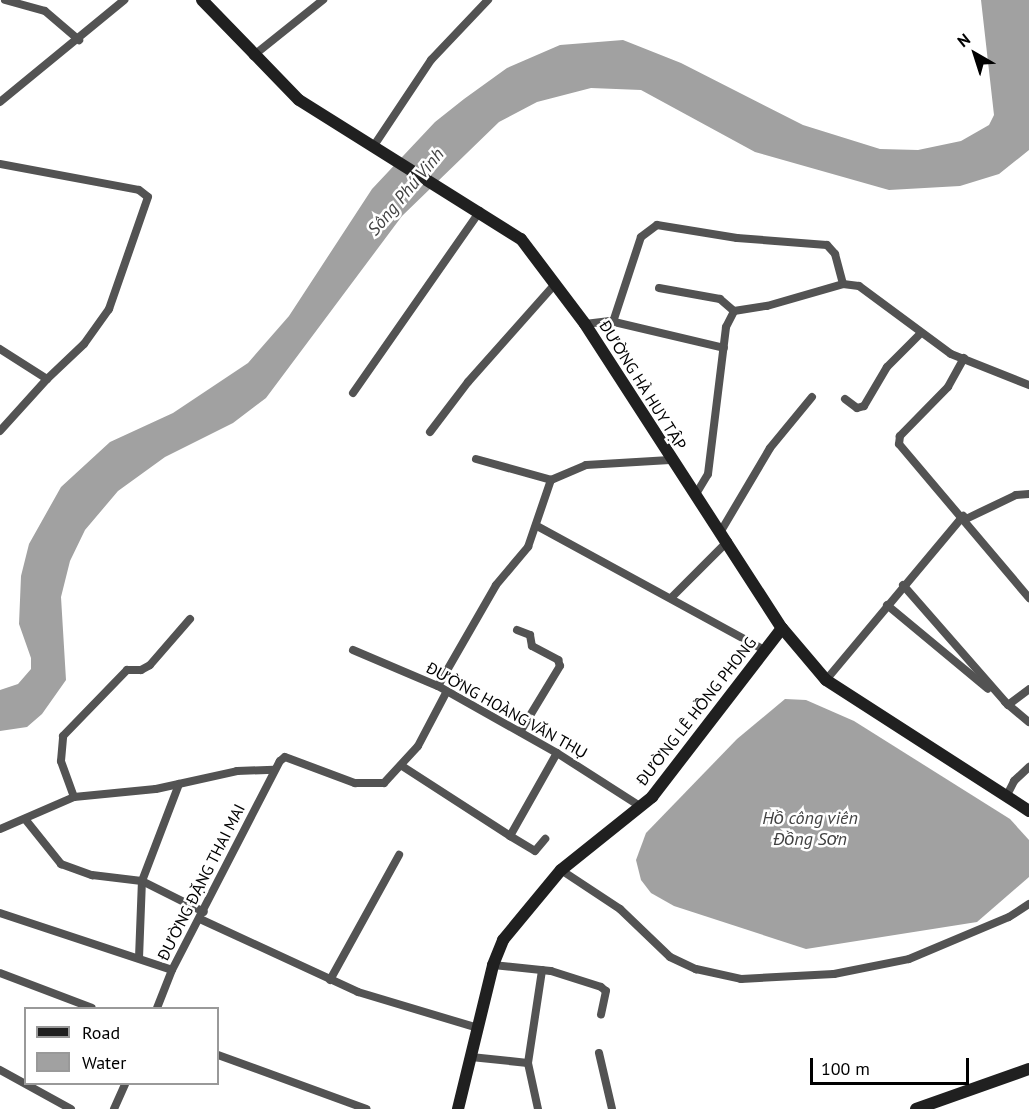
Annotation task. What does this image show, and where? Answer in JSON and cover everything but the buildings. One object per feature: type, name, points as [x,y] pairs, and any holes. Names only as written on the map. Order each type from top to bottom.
[{"type":"main road","name":"ĐƯỜNG HÀ HUY TẬP","points":[[202,0],[253,56],[299,100],[480,211],[521,239],[585,324],[670,460],[725,536],[782,628],[826,680],[1029,811]]},
{"type":"main road","name":"ĐƯỜNG LÊ HỒNG PHONG","points":[[458,1109],[493,965],[503,940],[561,870],[640,806],[722,710],[782,628]]},
{"type":"main road","points":[[916,1109],[1029,1069]]},
{"type":"street","points":[[5,0],[45,11],[79,40]]},
{"type":"street","points":[[0,102],[79,40],[124,0]]},
{"type":"street","points":[[253,56],[323,0]]},
{"type":"street","points":[[373,147],[431,60],[488,0]]},
{"type":"street","points":[[0,164],[139,190],[148,197],[109,309],[84,344],[47,379],[0,431]]},
{"type":"street","points":[[354,393],[480,211]]},
{"type":"street","points":[[613,322],[641,237],[657,225],[737,238],[827,245],[835,254],[843,284]]},
{"type":"street","points":[[430,432],[468,382],[555,284]]},
{"type":"street","points":[[659,288],[720,299],[734,311],[767,306],[843,284],[859,286],[920,334],[964,358],[1029,385]]},
{"type":"street","points":[[696,494],[708,474],[726,327],[734,311]]},
{"type":"street","points":[[585,324],[613,322],[724,348]]},
{"type":"street","points":[[845,399],[857,408],[864,406],[887,367],[920,334]]},
{"type":"street","points":[[0,349],[47,379]]},
{"type":"street","points":[[964,358],[933,406],[898,440],[901,449],[964,518],[1029,598]]},
{"type":"street","points":[[672,597],[725,536],[770,448],[812,398]]},
{"type":"street","points":[[476,459],[551,480]]},
{"type":"street","points":[[438,686],[496,585],[528,547],[551,480],[568,469],[586,465],[670,460]]},
{"type":"street","points":[[826,680],[903,585],[964,518],[1016,495],[1029,494]]},
{"type":"street","points":[[537,526],[672,597],[764,650]]},
{"type":"street","points":[[903,585],[1008,705]]},
{"type":"street","points":[[887,604],[1029,722]]},
{"type":"street","points":[[74,797],[61,760],[63,736],[127,670],[141,670],[150,665],[190,619]]},
{"type":"street","points":[[517,630],[530,634],[531,646],[558,660],[560,666],[520,732]]},
{"type":"street","name":"ĐƯỜNG HOÀNG VĂN THỤ","points":[[353,650],[438,686],[557,753],[640,806]]},
{"type":"street","points":[[1008,705],[1029,689]]},
{"type":"street","points":[[0,829],[74,797],[179,784],[237,771],[274,770],[285,758],[368,786],[384,783],[418,746],[447,691]]},
{"type":"street","points":[[510,836],[557,753]]},
{"type":"street","points":[[402,766],[536,851],[545,839]]},
{"type":"street","points":[[1006,797],[1014,782],[1029,767]]},
{"type":"street","name":"ĐƯỜNG ĐẶNG THAI MAI","points":[[157,1007],[172,970],[202,916],[274,770]]},
{"type":"street","points":[[139,958],[142,881],[179,784]]},
{"type":"street","points":[[25,819],[61,864],[92,875],[142,881],[202,916],[330,980],[478,1028]]},
{"type":"street","points":[[330,980],[399,855]]},
{"type":"street","points":[[561,870],[620,909],[670,957],[696,969],[741,979],[834,974],[909,958],[1009,917],[1029,904]]},
{"type":"street","points":[[0,913],[172,970]]},
{"type":"street","points":[[493,965],[542,970],[606,990],[601,1014]]},
{"type":"street","points":[[538,1109],[528,1063],[542,970]]},
{"type":"street","points":[[0,973],[90,1007]]},
{"type":"street","points":[[599,1053],[612,1109]]},
{"type":"street","points":[[219,1055],[366,1109]]},
{"type":"street","points":[[471,1057],[528,1063]]},
{"type":"street","points":[[0,1070],[24,1083]]},
{"type":"street","points":[[27,1085],[71,1109]]},
{"type":"street","points":[[114,1109],[124,1085]]},
{"type":"water","name":"Sông Phú Vinh","points":[[981,0],[1029,0],[1029,150],[999,174],[960,186],[889,190],[755,152],[641,90],[591,88],[537,102],[499,122],[402,216],[266,398],[233,423],[165,457],[118,491],[85,530],[70,561],[61,597],[66,680],[42,714],[27,727],[0,731],[0,690],[18,684],[31,669],[31,658],[19,624],[21,576],[29,544],[61,487],[110,442],[173,413],[248,363],[289,316],[372,189],[435,122],[464,99],[507,68],[560,45],[623,40],[681,63],[803,125],[880,149],[918,150],[961,141],[989,125],[994,115]]},
{"type":"water","name":"Hồ công viên Đồng Sơn","points":[[785,699],[806,700],[854,721],[1010,819],[1029,840],[1029,877],[977,922],[806,949],[674,906],[651,893],[641,880],[636,860],[646,833],[737,739]]}]
